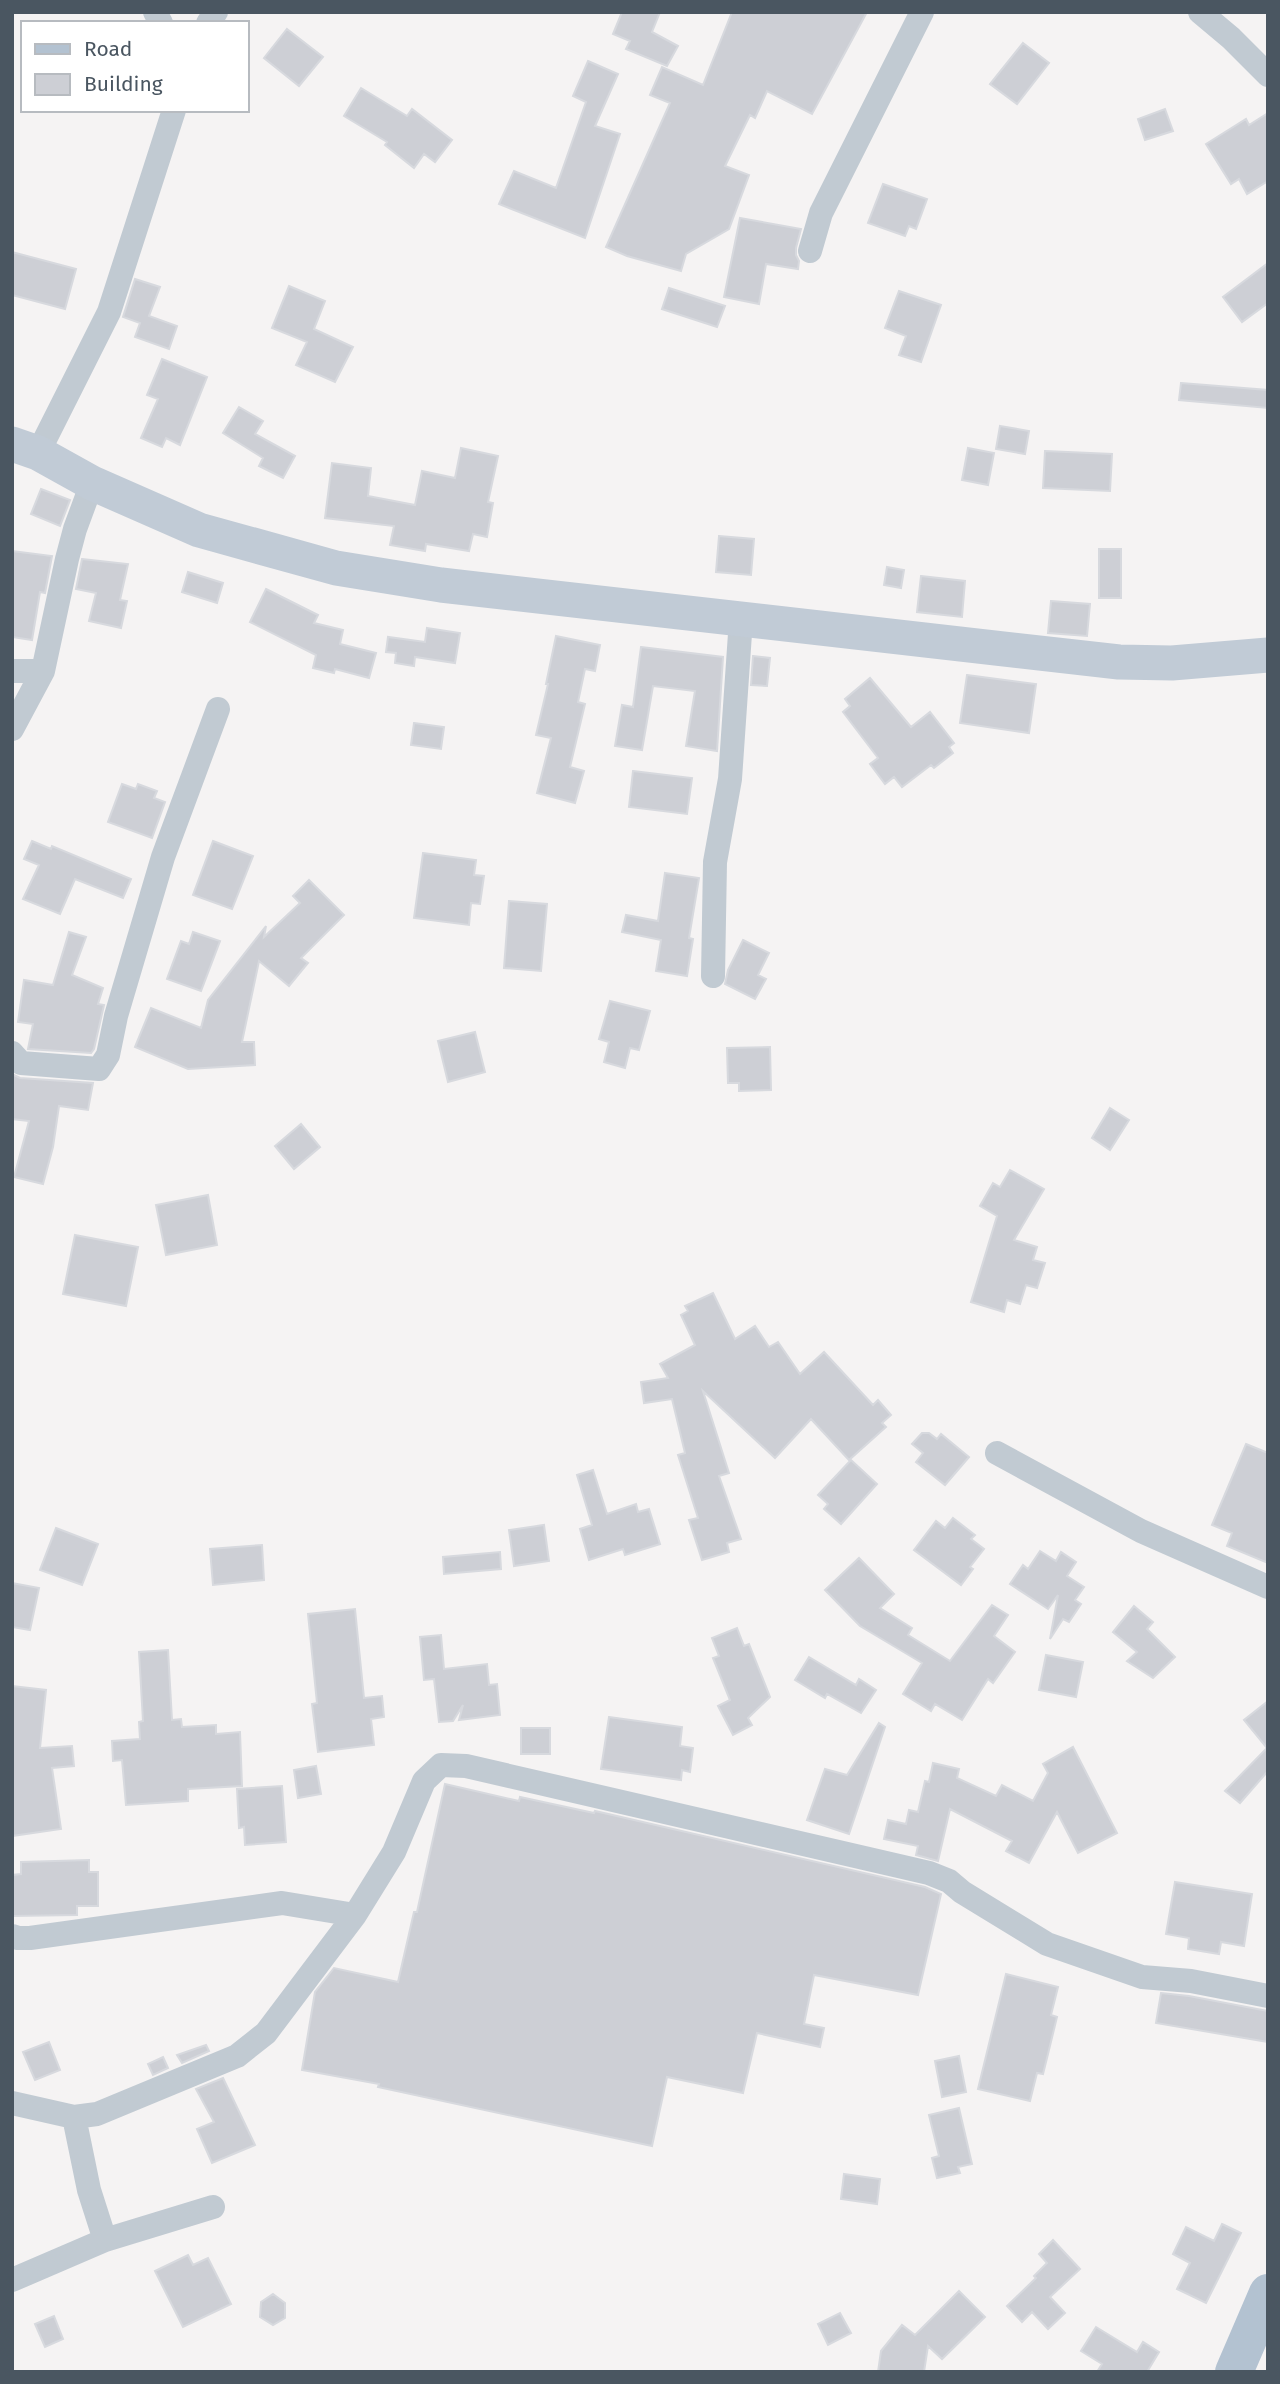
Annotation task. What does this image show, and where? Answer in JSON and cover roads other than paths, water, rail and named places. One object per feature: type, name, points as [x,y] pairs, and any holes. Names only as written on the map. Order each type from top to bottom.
[{"type":"main road","points":[[25,449],[92,483],[199,530],[336,568],[441,585],[1119,662],[1172,663],[1268,655]]},
{"type":"main road","points":[[1234,2372],[1268,2293]]},
{"type":"street","points":[[810,251],[821,213],[922,12]]},
{"type":"street","points":[[1200,12],[1240,46],[1268,75]]},
{"type":"street","points":[[25,449],[109,312],[173,112]]},
{"type":"street","points":[[12,729],[43,671],[67,559],[92,483]]},
{"type":"street","points":[[713,976],[715,862],[730,779],[741,619]]},
{"type":"street","points":[[12,671],[43,671]]},
{"type":"street","points":[[12,1053],[21,1063],[99,1069],[108,1055],[116,1016],[163,857],[218,709]]},
{"type":"street","points":[[997,1453],[1142,1531],[1268,1587]]},
{"type":"street","points":[[12,2103],[75,2117],[97,2114],[237,2056],[251,2047],[266,2033],[355,1914],[394,1852],[424,1781],[441,1765],[466,1766],[929,1872],[949,1881],[962,1892],[1047,1944],[1142,1977],[1191,1981],[1268,1996]]},
{"type":"street","points":[[12,1936],[30,1938],[282,1903],[355,1914]]},
{"type":"street","points":[[75,2117],[89,2190],[105,2240]]},
{"type":"street","points":[[12,2280],[105,2240],[213,2207]]}]
